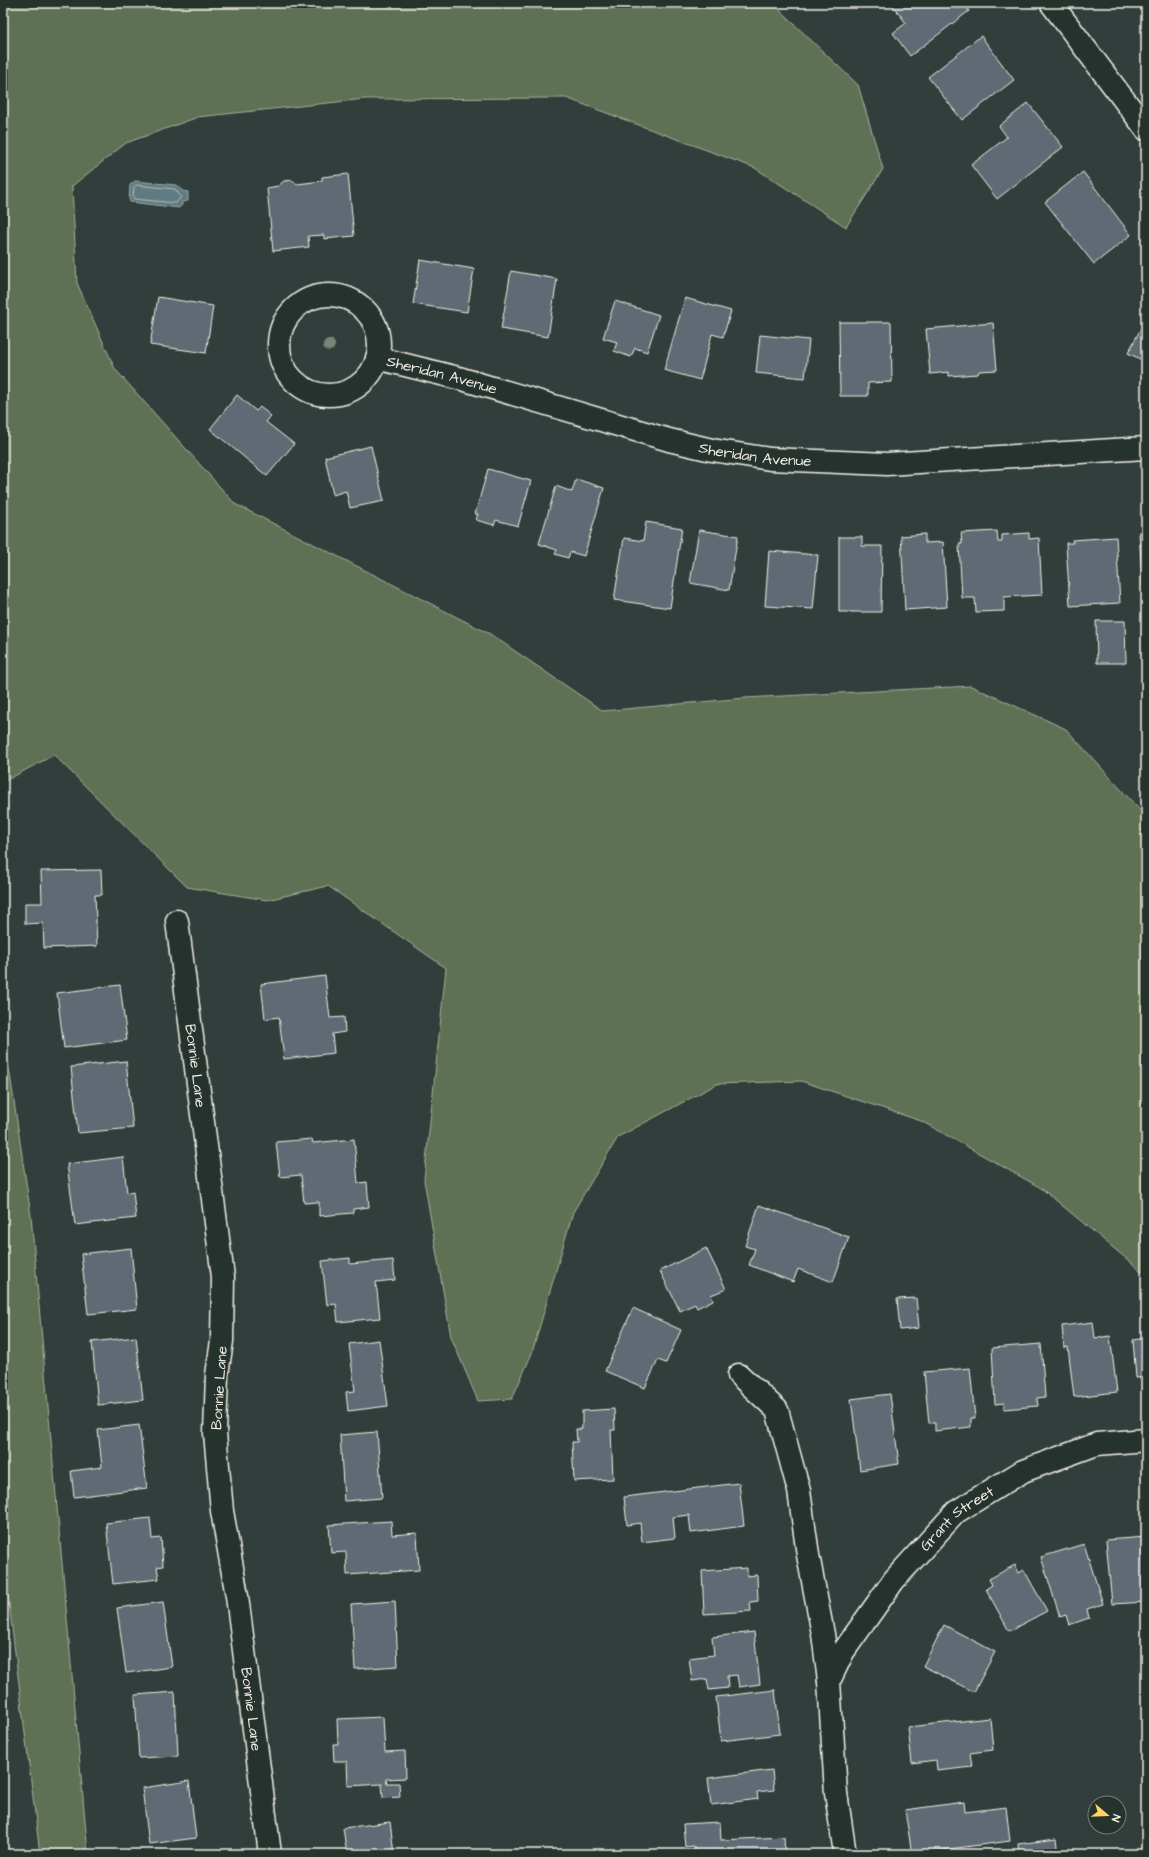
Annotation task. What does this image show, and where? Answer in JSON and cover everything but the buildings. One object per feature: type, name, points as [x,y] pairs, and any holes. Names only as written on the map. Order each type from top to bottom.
[{"type":"street","points":[[1051,3],[1146,129]]},
{"type":"street","name":"Sheridan Avenue","points":[[325,294],[341,296],[356,302],[367,313],[375,326],[378,342],[377,358],[373,369],[363,381],[350,390],[335,395],[319,394],[299,385],[291,378],[282,363],[278,347],[281,330],[288,315],[298,305],[310,298],[325,294]]},
{"type":"street","name":"Sheridan Avenue","points":[[377,358],[462,379],[663,438],[712,450],[770,459],[887,464],[1146,448]]},
{"type":"street","name":"Bonnie Lane","points":[[177,921],[223,1276],[224,1304],[222,1341],[217,1375],[214,1433],[221,1505],[237,1596],[270,1854]]},
{"type":"street","name":"Grant Street","points":[[739,1375],[777,1410],[799,1491],[808,1555],[820,1616],[829,1681],[836,1794],[845,1854]]},
{"type":"street","name":"Grant Street","points":[[829,1681],[843,1652],[894,1580],[956,1512],[1023,1471],[1062,1456],[1097,1444],[1146,1440]]},
{"type":"green space","points":[[3,3],[772,3],[858,85],[883,169],[846,227],[755,168],[566,98],[365,99],[198,117],[126,143],[72,186],[77,283],[115,369],[235,504],[490,634],[603,711],[745,698],[971,686],[1066,729],[1146,817],[1146,1275],[1041,1188],[921,1121],[801,1081],[717,1084],[618,1137],[573,1212],[532,1353],[512,1399],[478,1401],[451,1337],[424,1180],[446,968],[328,886],[267,900],[187,887],[54,755],[3,782]]},
{"type":"green space","points":[[3,1027],[31,1216],[88,1854],[40,1854],[3,1555]]},
{"type":"water","points":[[135,181],[176,185],[180,187],[182,191],[188,192],[188,201],[182,202],[182,205],[179,208],[130,202],[130,185]]}]
